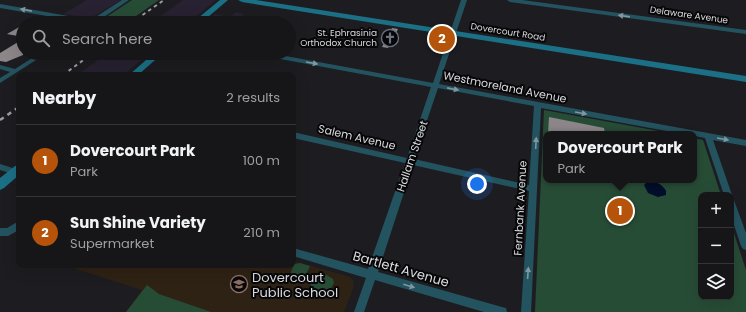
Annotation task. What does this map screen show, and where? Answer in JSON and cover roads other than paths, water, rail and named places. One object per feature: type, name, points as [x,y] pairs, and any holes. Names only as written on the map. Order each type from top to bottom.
[{"type":"street","points":[[102,16],[126,0]]},
{"type":"street","points":[[205,16],[224,0]]},
{"type":"street","name":"Dovercourt Road","points":[[242,0],[746,79]]},
{"type":"street","name":"Hallam Street","points":[[359,312],[464,0]]},
{"type":"street","name":"Delaware Avenue","points":[[510,0],[746,32]]},
{"type":"street","points":[[0,6],[54,16]]},
{"type":"street","points":[[0,81],[33,60]]},
{"type":"street","points":[[137,72],[151,60]]},
{"type":"street","name":"Westmoreland Avenue","points":[[296,60],[681,131]]},
{"type":"street","points":[[0,67],[16,71]]},
{"type":"street","name":"Fernbank Avenue","points":[[526,312],[538,105]]},
{"type":"street","name":"Westmoreland Avenue","points":[[697,134],[746,143]]},
{"type":"street","name":"Salem Avenue","points":[[296,136],[533,189]]},
{"type":"street","points":[[708,136],[727,192]]},
{"type":"street","points":[[0,167],[16,171]]},
{"type":"street","points":[[0,185],[16,173]]},
{"type":"street","points":[[734,211],[746,246]]},
{"type":"street","points":[[0,232],[8,232],[16,227]]},
{"type":"street","name":"Bartlett Avenue","points":[[296,253],[502,312]]},
{"type":"water","points":[[646,183],[658,183],[666,191],[666,195],[658,197],[648,193],[644,185]]},
{"type":"railway","points":[[141,16],[164,0]]},
{"type":"railway","points":[[67,72],[83,60]]},
{"type":"railway","points":[[0,120],[16,109]]},
{"type":"place","name":"St. Ephrasinia Orthodox Church","points":[[390,38]]},
{"type":"place","name":"Sun Shine Variety","points":[[442,39]]},
{"type":"place","name":"Dovercourt Park","points":[[620,211]]},
{"type":"place","name":"Dovercourt Public School","points":[[239,284]]}]
